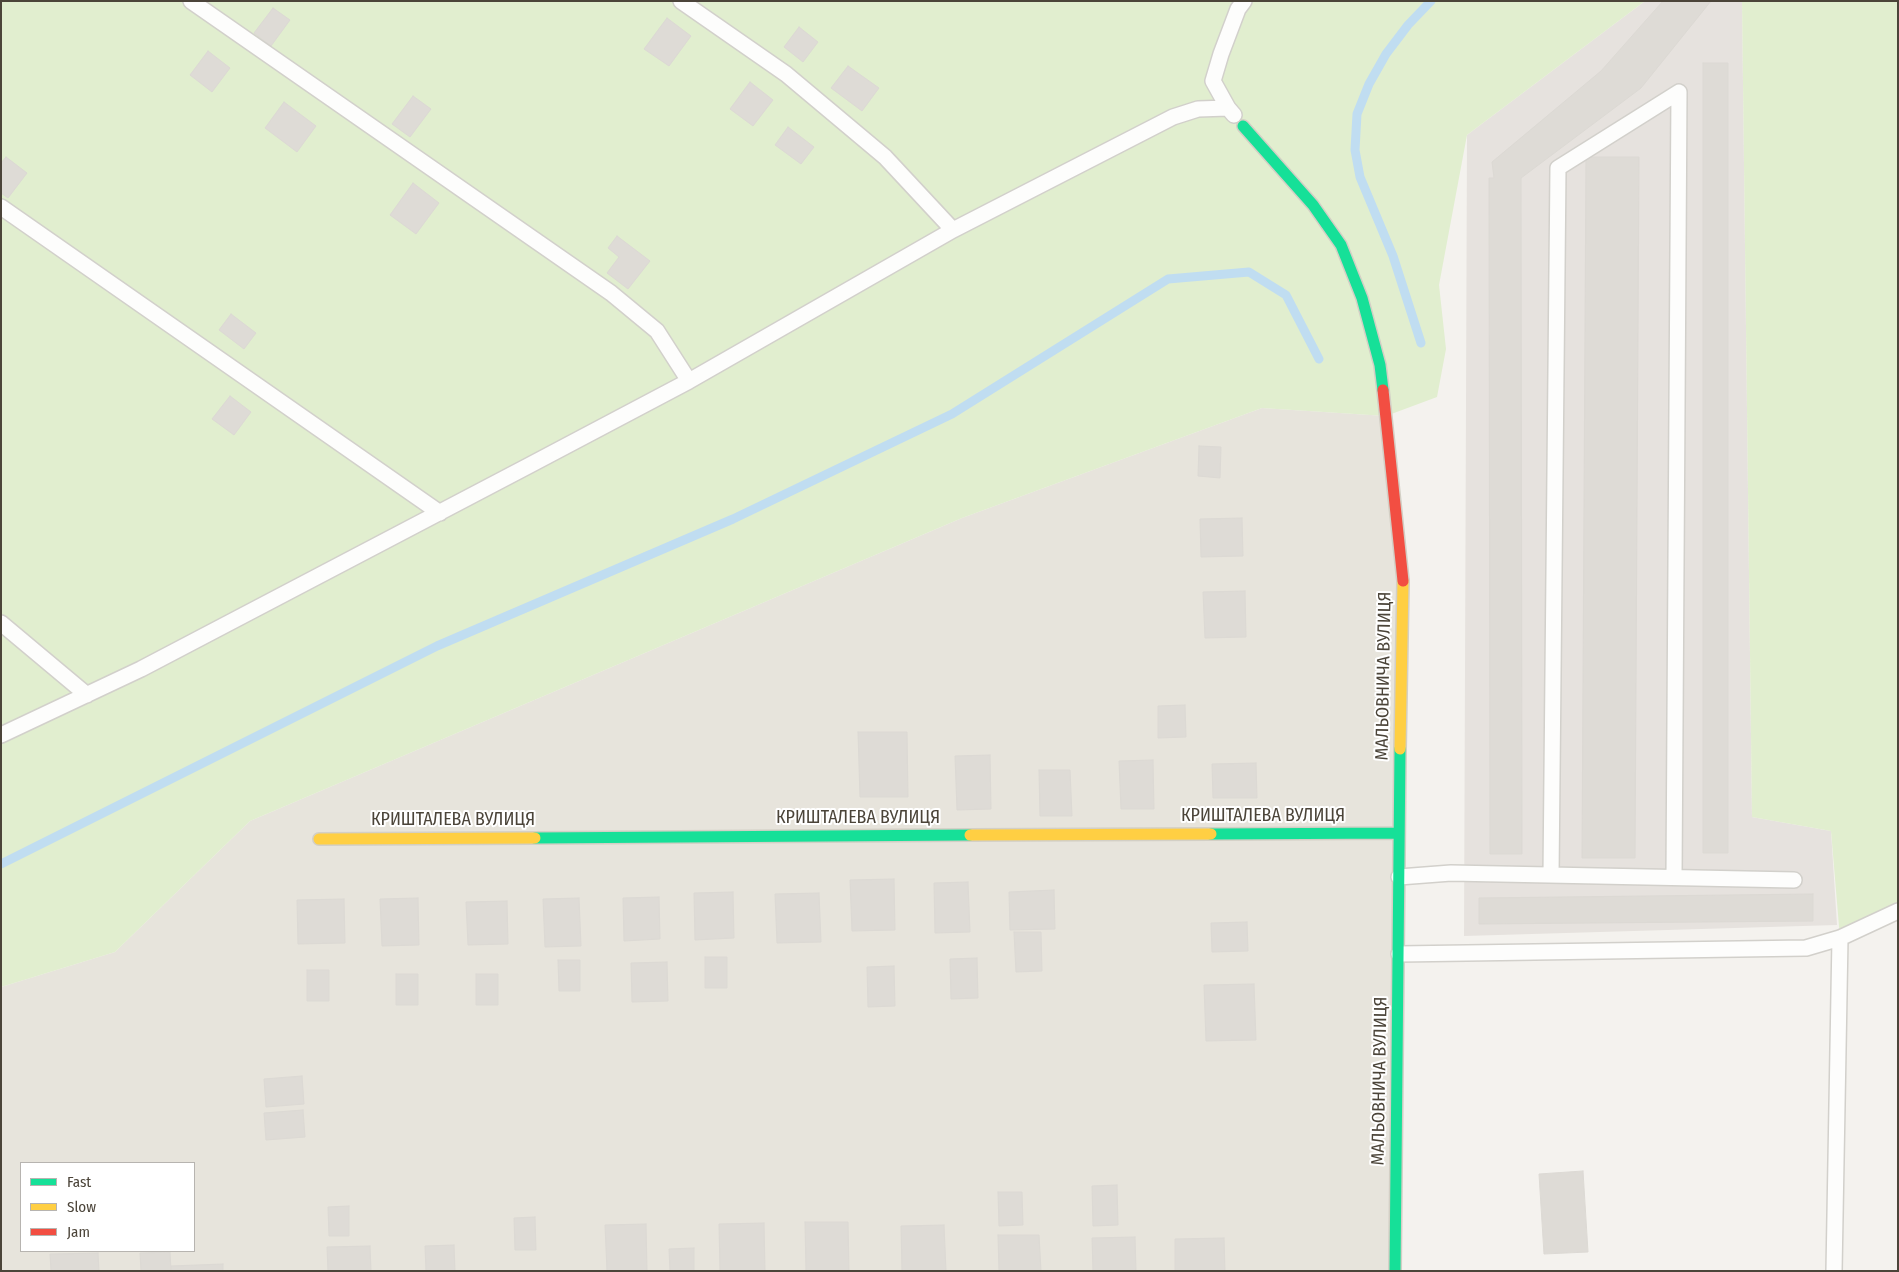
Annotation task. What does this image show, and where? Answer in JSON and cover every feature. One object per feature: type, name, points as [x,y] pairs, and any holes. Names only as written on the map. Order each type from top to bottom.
[{"type":"street","name":"МАЛЬОВНИЧА ВУЛИЦЯ","points":[[1243,126],[1313,204],[1341,245],[1362,298],[1380,365],[1404,580],[1398,833],[1399,954],[1395,1271]]},
{"type":"street","name":"КРИШТАЛЕВА ВУЛИЦЯ","points":[[319,839],[1398,833]]},
{"type":"lane","points":[[191,1],[611,293],[657,331],[689,381]]},
{"type":"lane","points":[[681,1],[786,74],[885,157],[953,230]]},
{"type":"lane","points":[[1243,126],[1228,108],[1213,80],[1238,9],[1244,1]]},
{"type":"lane","points":[[1551,875],[1558,168],[1680,92],[1674,877]]},
{"type":"lane","points":[[1,735],[141,669],[440,513],[689,381],[953,230],[1173,117],[1198,109],[1228,108]]},
{"type":"lane","points":[[1,208],[440,513]]},
{"type":"lane","points":[[1,623],[87,695]]},
{"type":"lane","points":[[1399,877],[1451,873],[1794,880]]},
{"type":"lane","points":[[1399,954],[1806,948],[1840,938],[1898,912]]},
{"type":"lane","points":[[1834,1271],[1840,938]]},
{"type":"shaded area","points":[[1645,1],[1742,1],[1752,817],[1831,831],[1837,925],[1464,936],[1467,135]]},
{"type":"shaded area","points":[[1262,408],[1386,416],[1403,580],[1395,1271],[1,1271],[1,987],[115,952],[250,821],[962,518]]},
{"type":"green space","points":[[1,1],[1645,1],[1467,135],[1439,285],[1446,349],[1437,397],[1386,416],[1262,408],[962,518],[250,821],[115,952],[1,987]]},
{"type":"green space","points":[[1742,1],[1898,1],[1898,911],[1840,938],[1831,831],[1752,817]]},
{"type":"building","points":[[1663,1],[1711,1],[1641,88],[1521,178],[1522,854],[1490,854],[1489,178],[1494,178],[1492,162],[1601,71]]},
{"type":"building","points":[[273,8],[290,20],[271,46],[254,33]]},
{"type":"building","points":[[667,18],[691,36],[669,66],[644,49]]},
{"type":"building","points":[[799,27],[818,42],[803,62],[784,47]]},
{"type":"building","points":[[208,51],[230,68],[212,92],[190,75]]},
{"type":"building","points":[[1703,63],[1728,63],[1728,853],[1703,853]]},
{"type":"building","points":[[848,66],[879,88],[862,111],[831,88]]},
{"type":"building","points":[[750,82],[773,100],[753,126],[730,109]]},
{"type":"building","points":[[413,96],[431,109],[410,137],[392,124]]},
{"type":"building","points":[[284,102],[316,126],[297,152],[265,128]]},
{"type":"building","points":[[788,127],[814,147],[801,164],[775,145]]},
{"type":"building","points":[[6,157],[27,173],[8,198],[1,193],[1,163]]},
{"type":"building","points":[[1586,157],[1639,157],[1635,858],[1582,858]]},
{"type":"building","points":[[413,183],[439,203],[416,234],[390,215]]},
{"type":"building","points":[[617,236],[650,261],[628,289],[607,273],[619,257],[608,248]]},
{"type":"building","points":[[231,314],[256,333],[244,349],[219,330]]},
{"type":"building","points":[[230,396],[251,412],[234,435],[212,419]]},
{"type":"building","points":[[1199,446],[1221,447],[1220,478],[1198,476]]},
{"type":"building","points":[[1242,518],[1243,556],[1201,557],[1200,519]]},
{"type":"building","points":[[1245,591],[1246,637],[1205,638],[1203,592]]},
{"type":"building","points":[[1185,705],[1186,737],[1158,738],[1158,706]]},
{"type":"building","points":[[858,732],[907,732],[908,797],[860,797]]},
{"type":"building","points":[[990,755],[991,809],[957,810],[955,756]]},
{"type":"building","points":[[1153,760],[1154,809],[1121,809],[1119,761]]},
{"type":"building","points":[[1256,763],[1257,798],[1213,798],[1212,764]]},
{"type":"building","points":[[1039,770],[1070,770],[1072,816],[1040,816]]},
{"type":"building","points":[[894,879],[895,930],[852,931],[850,880]]},
{"type":"building","points":[[968,882],[970,932],[935,933],[934,883]]},
{"type":"building","points":[[1054,890],[1055,929],[1010,930],[1009,892]]},
{"type":"building","points":[[733,892],[734,938],[695,940],[694,893]]},
{"type":"building","points":[[819,893],[821,942],[777,943],[775,894]]},
{"type":"building","points":[[1813,894],[1813,921],[1479,924],[1479,898]]},
{"type":"building","points":[[659,897],[660,939],[624,941],[623,898]]},
{"type":"building","points":[[418,898],[419,945],[382,946],[380,899]]},
{"type":"building","points":[[579,898],[581,946],[545,947],[543,899]]},
{"type":"building","points":[[344,899],[345,943],[298,944],[297,900]]},
{"type":"building","points":[[507,901],[508,944],[468,945],[466,902]]},
{"type":"building","points":[[1247,922],[1248,951],[1212,952],[1211,923]]},
{"type":"building","points":[[1014,932],[1041,932],[1042,971],[1016,972]]},
{"type":"building","points":[[705,957],[727,957],[727,988],[705,988]]},
{"type":"building","points":[[977,958],[978,998],[951,999],[950,959]]},
{"type":"building","points":[[558,960],[580,960],[580,991],[559,991]]},
{"type":"building","points":[[667,962],[668,1001],[632,1002],[631,963]]},
{"type":"building","points":[[894,966],[895,1006],[868,1007],[867,967]]},
{"type":"building","points":[[307,970],[329,970],[329,1001],[307,1001]]},
{"type":"building","points":[[396,974],[418,974],[418,1005],[396,1005]]},
{"type":"building","points":[[476,974],[498,974],[498,1005],[476,1005]]},
{"type":"building","points":[[1254,984],[1256,1040],[1206,1041],[1204,985]]},
{"type":"building","points":[[302,1076],[304,1104],[266,1107],[264,1079]]},
{"type":"building","points":[[303,1110],[305,1137],[266,1140],[264,1113]]},
{"type":"building","points":[[1583,1171],[1588,1252],[1544,1254],[1539,1174]]},
{"type":"building","points":[[1117,1185],[1118,1225],[1093,1226],[1092,1186]]},
{"type":"building","points":[[998,1192],[1022,1192],[1023,1225],[999,1226]]},
{"type":"building","points":[[349,1206],[349,1236],[329,1236],[328,1207]]},
{"type":"building","points":[[535,1217],[536,1250],[515,1250],[514,1218]]},
{"type":"building","points":[[805,1222],[848,1222],[849,1271],[806,1271]]},
{"type":"building","points":[[764,1223],[765,1271],[720,1271],[719,1224]]},
{"type":"building","points":[[646,1224],[647,1271],[607,1271],[605,1225]]},
{"type":"building","points":[[944,1225],[946,1271],[902,1271],[901,1226]]},
{"type":"building","points":[[998,1235],[1039,1235],[1041,1271],[999,1271]]},
{"type":"building","points":[[1135,1237],[1136,1271],[1093,1271],[1092,1238]]},
{"type":"building","points":[[1224,1238],[1225,1271],[1175,1271],[1175,1239]]},
{"type":"building","points":[[454,1245],[455,1271],[426,1271],[425,1246]]},
{"type":"building","points":[[370,1246],[371,1271],[328,1271],[327,1247]]},
{"type":"building","points":[[694,1248],[694,1271],[670,1271],[669,1249]]},
{"type":"building","points":[[170,1252],[171,1271],[141,1271],[140,1253]]},
{"type":"building","points":[[98,1253],[99,1271],[51,1271],[50,1254]]},
{"type":"building","points":[[223,1264],[223,1271],[171,1271],[171,1266]]},
{"type":"waterway","points":[[1421,343],[1393,256],[1360,177],[1355,150],[1357,114],[1369,84],[1386,54],[1408,25],[1431,1]]},
{"type":"waterway","points":[[1,864],[437,646],[733,519],[952,414],[1168,279],[1249,272],[1286,295],[1319,359]]},
{"type":"traffic: fast","points":[[1243,126],[1313,205],[1341,245],[1362,298],[1380,365],[1383,390]]},
{"type":"traffic: fast","points":[[1395,1271],[1400,749]]},
{"type":"traffic: fast","points":[[1211,834],[1398,833]]},
{"type":"traffic: fast","points":[[535,838],[970,835]]},
{"type":"traffic: slow","points":[[1400,749],[1403,581]]},
{"type":"traffic: slow","points":[[970,835],[1211,834]]},
{"type":"traffic: slow","points":[[319,839],[535,838]]},
{"type":"traffic: jam","points":[[1383,390],[1403,581]]}]
